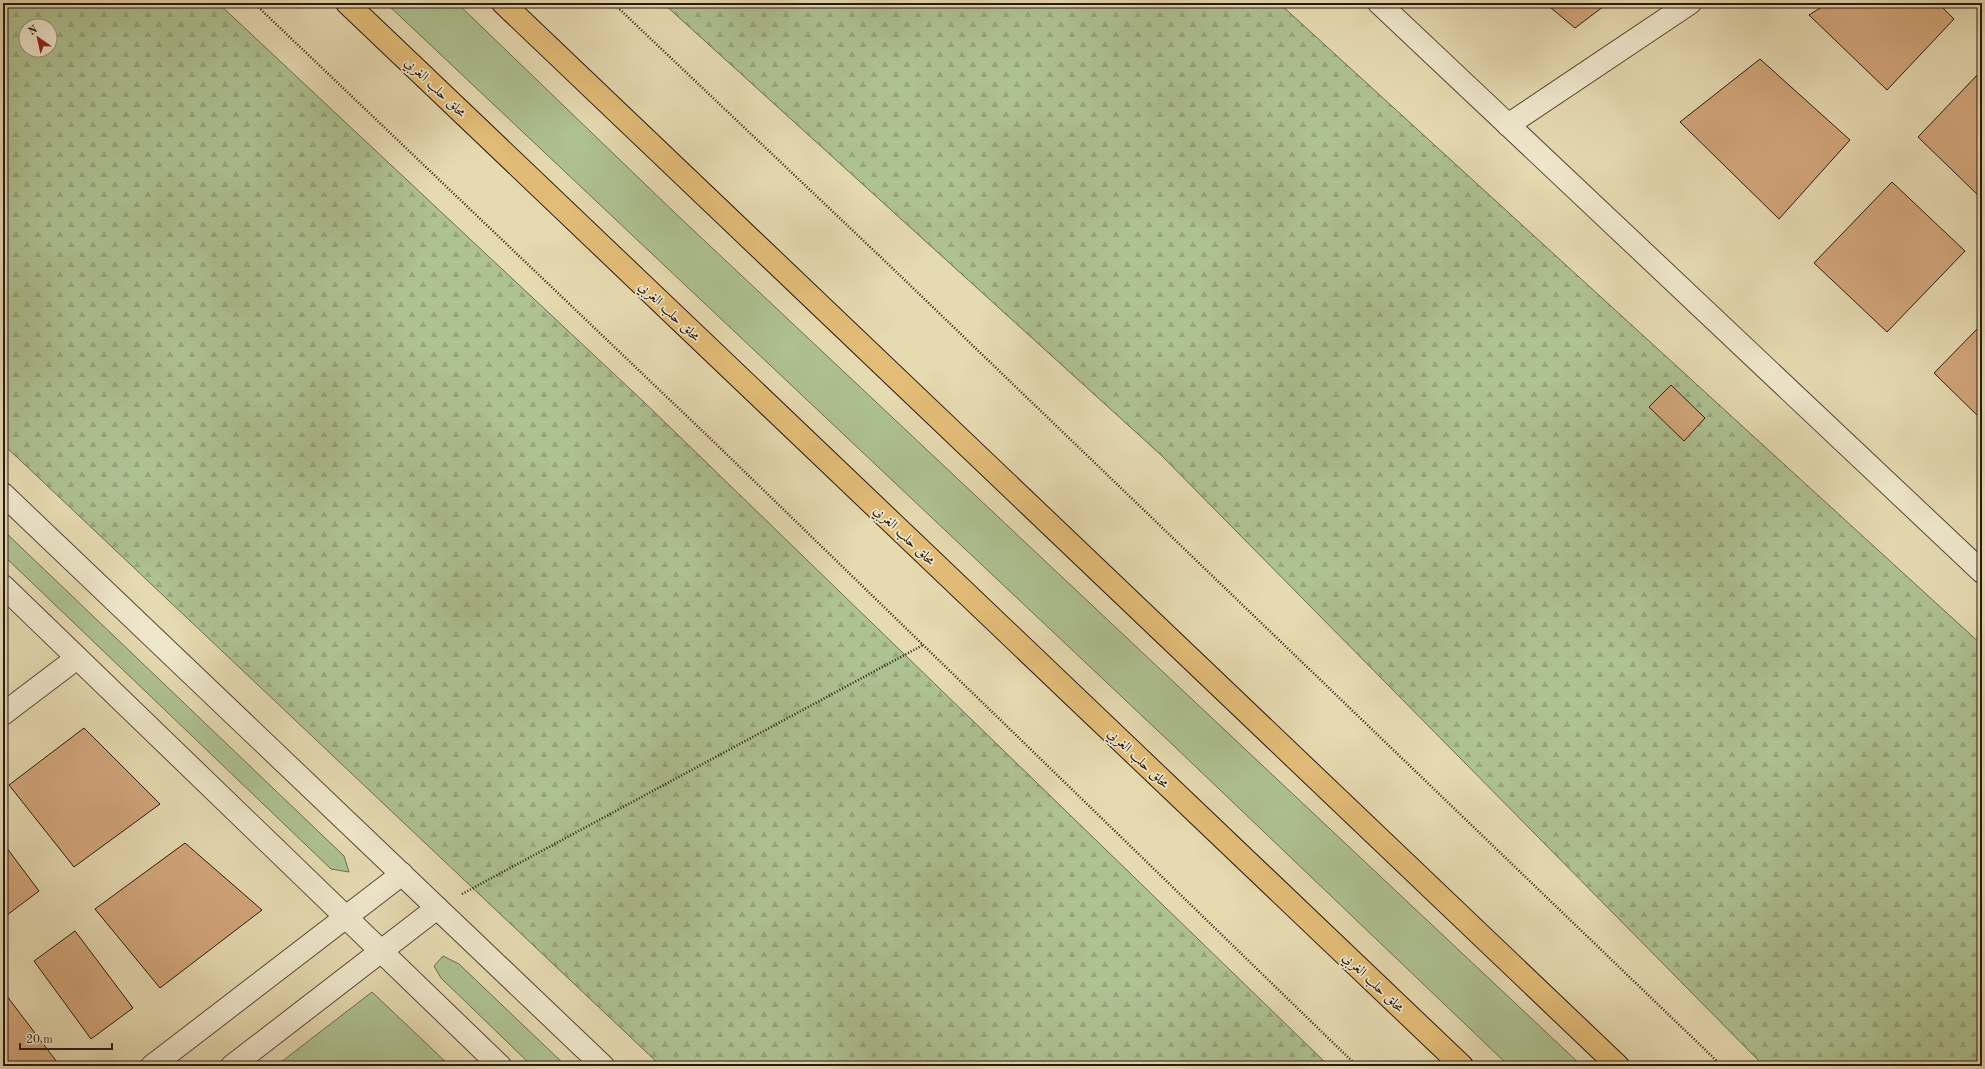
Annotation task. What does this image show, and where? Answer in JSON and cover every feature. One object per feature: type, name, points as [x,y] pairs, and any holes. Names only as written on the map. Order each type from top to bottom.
[{"type":"highway","name":"محلق حلب الغربي","points":[[347,3],[1462,1066]]},
{"type":"highway","points":[[503,3],[1618,1066]]},
{"type":"street","points":[[1379,3],[1982,572]]},
{"type":"street","points":[[1508,125],[1690,3]]},
{"type":"street","points":[[3,494],[602,1066]]},
{"type":"street","points":[[3,586],[500,1066]]},
{"type":"street","points":[[3,714],[77,658]]},
{"type":"street","points":[[152,1066],[402,874]]},
{"type":"street","points":[[232,1066],[437,908]]},
{"type":"path","points":[[254,3],[715,443],[1357,1066]]},
{"type":"path","points":[[613,3],[905,281],[1722,1066]]},
{"type":"path","points":[[437,908],[923,645]]},
{"type":"green space","points":[[3,3],[218,3],[644,402],[1329,1066],[661,1066],[3,444]]},
{"type":"green space","points":[[386,3],[457,3],[674,212],[1582,1066],[1509,1066],[1174,746]]},
{"type":"green space","points":[[663,3],[1279,3],[1982,645],[1982,1066],[1764,1066],[1161,455]]},
{"type":"green space","points":[[3,530],[344,856],[349,872],[331,869],[3,555]]},
{"type":"green space","points":[[443,956],[459,964],[566,1066],[532,1066],[441,978],[434,966]]},
{"type":"green space","points":[[372,992],[450,1066],[276,1066]]},
{"type":"building","points":[[1545,3],[1608,3],[1575,28]]},
{"type":"building","points":[[1828,3],[1938,3],[1954,19],[1887,90],[1809,15]]},
{"type":"building","points":[[1760,59],[1850,140],[1779,219],[1680,122]]},
{"type":"building","points":[[1982,70],[1982,199],[1918,137]]},
{"type":"building","points":[[1892,182],[1965,251],[1887,332],[1814,263]]},
{"type":"building","points":[[1982,324],[1982,420],[1934,373]]},
{"type":"building","points":[[1671,385],[1705,418],[1684,441],[1649,407]]},
{"type":"building","points":[[84,728],[160,804],[74,867],[9,785]]},
{"type":"building","points":[[3,843],[39,891],[3,918]]},
{"type":"building","points":[[185,843],[262,910],[160,988],[95,909]]},
{"type":"building","points":[[75,931],[133,1008],[91,1039],[34,961]]},
{"type":"building","points":[[3,991],[57,1062],[52,1066],[3,1066]]}]
